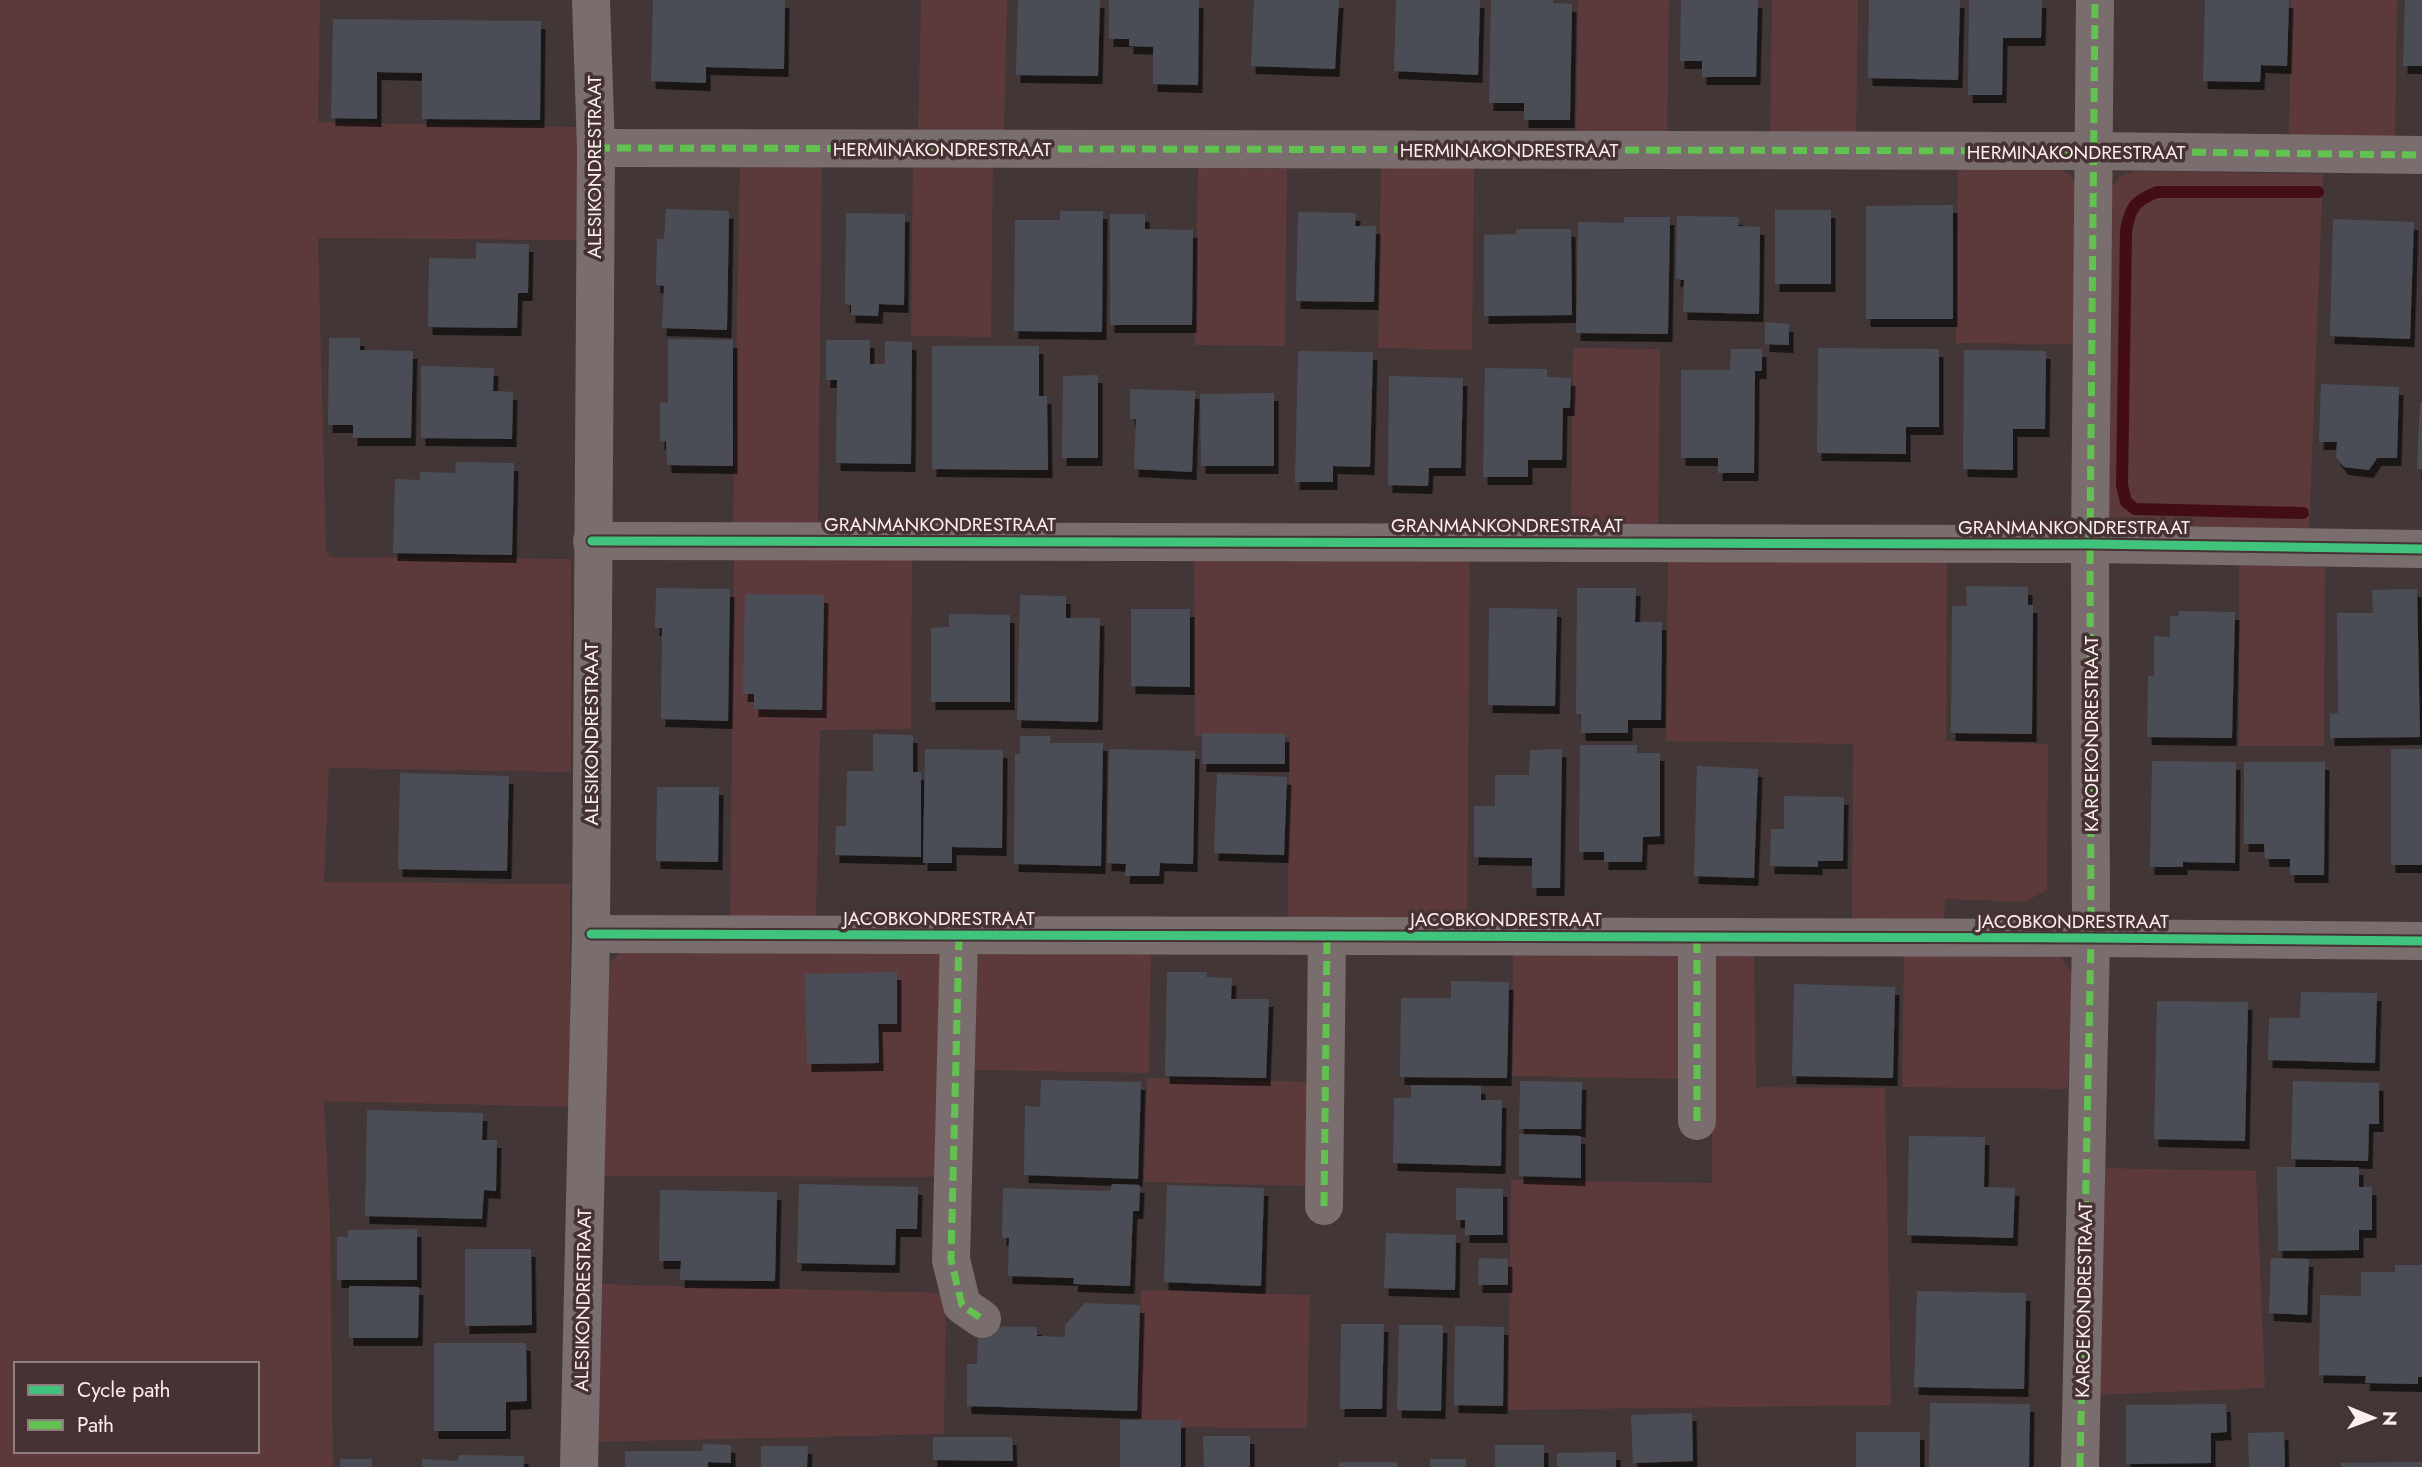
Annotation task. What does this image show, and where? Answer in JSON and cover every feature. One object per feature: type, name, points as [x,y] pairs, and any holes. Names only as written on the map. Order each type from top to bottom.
[{"type":"street","name":"ALESIKONDRESTRAAT","points":[[579,1467],[591,934],[596,148],[592,0]]},
{"type":"street","name":"KAROEKONDRESTRAAT","points":[[2080,1467],[2091,938],[2090,544],[2095,0]]},
{"type":"street","name":"HERMINAKONDRESTRAAT","points":[[596,148],[2093,151],[2422,155]]},
{"type":"street","name":"GRANMANKONDRESTRAAT","points":[[592,541],[2090,544],[2422,549]]},
{"type":"street","name":"JACOBKONDRESTRAAT","points":[[591,934],[2422,941]]},
{"type":"street","name":"JACOBKONDRESTRAAT","points":[[959,936],[951,1260],[962,1305],[982,1319]]},
{"type":"street","points":[[1324,1206],[1327,936]]},
{"type":"street","points":[[1697,1121],[1698,937]]},
{"type":"shaded area","points":[[0,0],[320,0],[318,122],[577,127],[577,240],[318,238],[326,549],[330,557],[571,559],[571,772],[329,768],[324,882],[570,884],[570,1107],[324,1101],[330,1221],[333,1467],[0,1467]]},
{"type":"shaded area","points":[[921,0],[1007,0],[1004,136],[918,135]]},
{"type":"shaded area","points":[[1578,0],[1669,0],[1667,143],[1576,141]]},
{"type":"shaded area","points":[[1772,0],[1858,0],[1856,142],[1770,140]]},
{"type":"shaded area","points":[[2291,0],[2397,0],[2395,141],[2289,140]]},
{"type":"shaded area","points":[[740,158],[822,158],[818,528],[733,528]]},
{"type":"shaded area","points":[[913,160],[993,161],[991,337],[911,336]]},
{"type":"shaded area","points":[[1958,162],[2060,168],[2070,175],[2077,187],[2077,344],[1956,343]]},
{"type":"shaded area","points":[[1381,165],[1474,166],[1472,350],[1378,348]]},
{"type":"shaded area","points":[[1198,168],[1287,169],[1285,346],[1195,345]]},
{"type":"shaded area","points":[[2137,171],[2323,174],[2309,533],[2111,528],[2104,511],[2109,191],[2120,176]]},
{"type":"shaded area","points":[[1573,348],[1660,349],[1658,534],[1571,534]]},
{"type":"shaded area","points":[[1194,551],[1470,553],[1467,923],[1288,922],[1289,737],[1195,736]]},
{"type":"shaded area","points":[[734,552],[912,552],[911,729],[820,730],[816,922],[730,922]]},
{"type":"shaded area","points":[[1668,556],[1947,560],[1946,741],[2048,744],[2047,890],[2025,902],[1945,899],[1944,921],[1852,920],[1853,744],[1666,741]]},
{"type":"shaded area","points":[[2239,563],[2325,563],[2324,746],[2239,746]]},
{"type":"shaded area","points":[[1151,946],[1149,1073],[970,1070],[977,951]]},
{"type":"shaded area","points":[[624,948],[927,949],[942,956],[944,1177],[601,1176],[608,965]]},
{"type":"shaded area","points":[[1712,949],[1754,951],[1756,1087],[1885,1088],[1891,1405],[1508,1410],[1511,1180],[1712,1183]]},
{"type":"shaded area","points":[[1513,953],[1687,956],[1686,1079],[1512,1076]]},
{"type":"shaded area","points":[[1904,953],[2054,954],[2062,958],[2072,974],[2068,1089],[1902,1087]]},
{"type":"shaded area","points":[[1147,1078],[1315,1082],[1312,1186],[1144,1182]]},
{"type":"shaded area","points":[[2100,1168],[2256,1171],[2265,1388],[2094,1395]]},
{"type":"shaded area","points":[[599,1284],[946,1293],[944,1434],[594,1442]]},
{"type":"shaded area","points":[[1141,1290],[1310,1295],[1307,1428],[1137,1427]]},
{"type":"building","points":[[653,0],[785,0],[784,69],[706,67],[706,83],[651,81]]},
{"type":"building","points":[[1018,0],[1100,0],[1098,76],[1016,75]]},
{"type":"building","points":[[1109,0],[1199,0],[1198,85],[1153,84],[1153,47],[1129,46],[1129,39],[1109,39]]},
{"type":"building","points":[[1254,0],[1339,0],[1335,69],[1251,66]]},
{"type":"building","points":[[1396,0],[1480,0],[1478,75],[1394,71]]},
{"type":"building","points":[[1491,0],[1553,0],[1553,3],[1572,4],[1570,120],[1524,120],[1524,103],[1489,103]]},
{"type":"building","points":[[1681,0],[1758,0],[1756,77],[1702,77],[1702,61],[1680,61]]},
{"type":"building","points":[[1869,0],[1960,0],[1958,80],[1868,78]]},
{"type":"building","points":[[1969,0],[2042,0],[2041,38],[2003,38],[2002,95],[1968,95]]},
{"type":"building","points":[[2205,0],[2289,0],[2287,66],[2261,65],[2260,82],[2203,81]]},
{"type":"building","points":[[2405,0],[2422,0],[2422,66],[2403,66]]},
{"type":"building","points":[[333,19],[541,21],[540,120],[422,119],[422,73],[377,72],[377,119],[331,118]]},
{"type":"building","points":[[1953,205],[1953,319],[1866,319],[1866,206]]},
{"type":"building","points":[[666,209],[729,211],[727,330],[662,328],[664,286],[656,285],[657,239],[664,239]]},
{"type":"building","points":[[1775,210],[1831,210],[1831,284],[1775,284]]},
{"type":"building","points":[[1060,211],[1103,211],[1102,332],[1014,331],[1015,220],[1060,220]]},
{"type":"building","points":[[1298,212],[1356,213],[1355,226],[1376,226],[1374,302],[1296,301]]},
{"type":"building","points":[[846,213],[905,214],[904,305],[879,304],[878,316],[851,315],[851,305],[845,304]]},
{"type":"building","points":[[1110,214],[1145,214],[1145,229],[1193,230],[1192,325],[1110,325]]},
{"type":"building","points":[[1677,216],[1739,217],[1738,226],[1760,227],[1759,314],[1683,312],[1684,280],[1676,279]]},
{"type":"building","points":[[1624,217],[1670,217],[1668,334],[1576,333],[1578,222],[1624,223]]},
{"type":"building","points":[[2333,219],[2414,222],[2410,339],[2330,336]]},
{"type":"building","points":[[1516,229],[1571,229],[1572,315],[1484,316],[1484,235],[1516,234]]},
{"type":"building","points":[[476,243],[529,244],[528,293],[518,293],[517,328],[428,327],[429,258],[476,259]]},
{"type":"building","points":[[1765,322],[1789,324],[1789,345],[1765,344]]},
{"type":"building","points":[[329,338],[360,338],[360,350],[413,351],[411,438],[353,438],[353,425],[328,425]]},
{"type":"building","points":[[668,339],[733,340],[733,466],[667,465],[666,441],[660,442],[660,402],[668,403]]},
{"type":"building","points":[[826,340],[870,340],[870,364],[885,364],[885,341],[912,342],[911,464],[836,463],[837,380],[826,380]]},
{"type":"building","points":[[932,346],[1039,346],[1039,396],[1047,396],[1048,470],[932,469]]},
{"type":"building","points":[[1818,348],[1939,349],[1939,427],[1906,427],[1906,454],[1817,453]]},
{"type":"building","points":[[1731,349],[1762,349],[1762,371],[1755,371],[1754,473],[1718,473],[1718,458],[1681,458],[1681,370],[1730,370]]},
{"type":"building","points":[[1964,350],[2046,351],[2045,429],[2013,429],[2013,470],[1963,469]]},
{"type":"building","points":[[1298,351],[1373,352],[1370,467],[1333,466],[1333,482],[1295,482]]},
{"type":"building","points":[[421,366],[494,368],[493,391],[513,392],[512,439],[421,438]]},
{"type":"building","points":[[1485,368],[1547,369],[1547,377],[1571,378],[1570,408],[1563,408],[1562,460],[1528,460],[1528,477],[1483,477]]},
{"type":"building","points":[[1098,375],[1098,458],[1062,458],[1063,376]]},
{"type":"building","points":[[1389,376],[1463,378],[1461,468],[1429,468],[1428,486],[1388,485]]},
{"type":"building","points":[[2321,384],[2399,387],[2397,458],[2377,458],[2369,470],[2344,467],[2336,457],[2337,442],[2319,442]]},
{"type":"building","points":[[1130,389],[1195,391],[1192,472],[1134,469],[1136,419],[1130,419]]},
{"type":"building","points":[[1274,393],[1274,466],[1201,466],[1200,394]]},
{"type":"building","points":[[2420,402],[2422,469],[2417,469]]},
{"type":"building","points":[[456,462],[514,463],[512,555],[393,553],[395,479],[420,480],[420,472],[455,473]]},
{"type":"building","points":[[1966,586],[2028,587],[2028,605],[2033,605],[2032,734],[1951,733],[1952,606],[1967,606]]},
{"type":"building","points":[[656,588],[730,589],[728,721],[661,719],[662,628],[655,628]]},
{"type":"building","points":[[1577,588],[1636,588],[1635,622],[1662,622],[1661,720],[1628,720],[1628,733],[1581,733],[1581,714],[1576,714]]},
{"type":"building","points":[[2417,589],[2420,737],[2330,738],[2330,714],[2338,713],[2337,613],[2373,613],[2372,590]]},
{"type":"building","points":[[745,594],[824,595],[822,710],[754,709],[754,694],[743,694]]},
{"type":"building","points":[[1020,595],[1066,596],[1066,618],[1100,618],[1098,722],[1017,720]]},
{"type":"building","points":[[1489,608],[1557,609],[1555,706],[1488,705]]},
{"type":"building","points":[[1131,609],[1190,609],[1190,687],[1131,686]]},
{"type":"building","points":[[2179,611],[2235,612],[2232,738],[2147,737],[2148,676],[2154,676],[2154,636],[2170,637],[2170,616],[2178,616]]},
{"type":"building","points":[[949,614],[1010,615],[1010,702],[931,702],[931,628],[949,627]]},
{"type":"building","points":[[1202,733],[1285,734],[1285,764],[1202,764]]},
{"type":"building","points":[[873,734],[913,735],[913,772],[921,772],[921,857],[835,855],[836,826],[846,826],[847,771],[873,771]]},
{"type":"building","points":[[1020,736],[1050,736],[1050,743],[1103,743],[1101,866],[1014,864],[1015,754],[1020,754]]},
{"type":"building","points":[[1580,745],[1637,745],[1637,753],[1660,753],[1660,836],[1643,837],[1642,862],[1604,862],[1604,852],[1579,852]]},
{"type":"building","points":[[925,749],[1003,750],[1002,848],[952,847],[952,863],[923,863]]},
{"type":"building","points":[[1109,749],[1195,751],[1193,864],[1160,863],[1159,876],[1125,876],[1126,864],[1107,863]]},
{"type":"building","points":[[1562,749],[1560,888],[1532,888],[1532,858],[1474,857],[1474,806],[1495,806],[1495,775],[1529,775],[1530,750]]},
{"type":"building","points":[[2391,749],[2422,749],[2422,865],[2391,865]]},
{"type":"building","points":[[2152,761],[2236,762],[2235,863],[2183,862],[2183,867],[2150,867]]},
{"type":"building","points":[[2244,762],[2325,762],[2324,875],[2290,875],[2290,859],[2265,859],[2264,844],[2244,844]]},
{"type":"building","points":[[1697,766],[1758,769],[1754,878],[1694,876]]},
{"type":"building","points":[[400,773],[509,776],[507,871],[398,869]]},
{"type":"building","points":[[1217,774],[1287,777],[1284,855],[1214,853]]},
{"type":"building","points":[[657,787],[719,787],[718,862],[656,861]]},
{"type":"building","points":[[1784,796],[1844,797],[1843,861],[1818,861],[1818,867],[1770,866],[1771,829],[1784,829]]},
{"type":"building","points":[[897,972],[897,1024],[878,1024],[879,1063],[807,1064],[805,974]]},
{"type":"building","points":[[1167,972],[1207,972],[1206,977],[1232,978],[1231,999],[1269,999],[1266,1078],[1165,1076]]},
{"type":"building","points":[[1451,981],[1509,982],[1507,1078],[1400,1077],[1401,998],[1451,998]]},
{"type":"building","points":[[1794,984],[1895,987],[1893,1078],[1792,1076]]},
{"type":"building","points":[[2301,992],[2377,993],[2375,1063],[2268,1060],[2269,1018],[2300,1018]]},
{"type":"building","points":[[2157,1001],[2248,1002],[2245,1141],[2154,1139]]},
{"type":"building","points":[[1041,1080],[1141,1082],[1138,1179],[1024,1175],[1025,1106],[1040,1107]]},
{"type":"building","points":[[1520,1081],[1582,1082],[1581,1129],[1519,1129]]},
{"type":"building","points":[[2293,1081],[2379,1083],[2379,1124],[2369,1124],[2368,1161],[2291,1159]]},
{"type":"building","points":[[1411,1085],[1481,1086],[1481,1100],[1502,1100],[1501,1166],[1393,1163],[1394,1098],[1411,1098]]},
{"type":"building","points":[[367,1110],[483,1113],[482,1140],[497,1140],[496,1191],[484,1190],[482,1219],[365,1216]]},
{"type":"building","points":[[1519,1134],[1581,1136],[1581,1178],[1519,1176]]},
{"type":"building","points":[[1909,1136],[1985,1137],[1984,1187],[2015,1188],[2013,1238],[1907,1235]]},
{"type":"building","points":[[2277,1167],[2359,1167],[2359,1187],[2372,1187],[2372,1230],[2359,1230],[2359,1250],[2278,1251]]},
{"type":"building","points":[[799,1184],[918,1187],[917,1229],[896,1229],[895,1265],[797,1263]]},
{"type":"building","points":[[1112,1184],[1140,1185],[1139,1211],[1133,1211],[1130,1286],[1073,1284],[1074,1278],[1008,1276],[1009,1238],[1002,1238],[1003,1188],[1110,1191]]},
{"type":"building","points":[[1167,1185],[1264,1188],[1261,1286],[1164,1282]]},
{"type":"building","points":[[1456,1188],[1503,1189],[1503,1235],[1465,1235],[1465,1220],[1456,1220]]},
{"type":"building","points":[[660,1190],[777,1192],[775,1281],[680,1280],[681,1261],[659,1261]]},
{"type":"building","points":[[417,1229],[417,1280],[337,1280],[337,1237],[348,1237],[348,1230]]},
{"type":"building","points":[[1386,1233],[1456,1235],[1455,1290],[1384,1288]]},
{"type":"building","points":[[465,1249],[531,1249],[532,1325],[465,1326]]},
{"type":"building","points":[[1479,1258],[1508,1259],[1508,1285],[1478,1285]]},
{"type":"building","points":[[2271,1258],[2309,1259],[2307,1315],[2269,1313]]},
{"type":"building","points":[[2395,1265],[2422,1265],[2422,1377],[2418,1377],[2418,1384],[2365,1383],[2366,1376],[2319,1375],[2320,1295],[2361,1296],[2361,1272],[2395,1272]]},
{"type":"building","points":[[349,1286],[419,1287],[418,1338],[349,1338]]},
{"type":"building","points":[[1917,1291],[2026,1293],[2024,1389],[1914,1387]]},
{"type":"building","points":[[1085,1303],[1140,1305],[1137,1411],[967,1406],[967,1364],[977,1364],[978,1326],[1037,1327],[1037,1336],[1065,1337],[1065,1325]]},
{"type":"building","points":[[1341,1324],[1384,1324],[1382,1409],[1340,1409]]},
{"type":"building","points":[[1399,1325],[1443,1325],[1441,1411],[1397,1410]]},
{"type":"building","points":[[1455,1326],[1504,1327],[1503,1406],[1454,1405]]},
{"type":"building","points":[[434,1343],[526,1343],[527,1401],[506,1402],[506,1431],[434,1431]]},
{"type":"building","points":[[1930,1403],[2030,1404],[2029,1467],[1929,1467]]},
{"type":"building","points":[[2226,1404],[2227,1432],[2211,1433],[2211,1463],[2126,1464],[2126,1405]]},
{"type":"building","points":[[1692,1413],[1693,1461],[1633,1463],[1631,1415]]},
{"type":"building","points":[[1120,1420],[1181,1420],[1181,1467],[1120,1467]]},
{"type":"building","points":[[1856,1432],[1920,1432],[1920,1467],[1856,1467]]},
{"type":"building","points":[[2284,1432],[2285,1467],[2249,1467],[2248,1433]]},
{"type":"building","points":[[1203,1436],[1250,1436],[1250,1467],[1204,1467]]},
{"type":"building","points":[[933,1437],[1012,1437],[1013,1461],[933,1460]]},
{"type":"building","points":[[703,1444],[731,1445],[731,1463],[708,1462],[708,1467],[625,1467],[625,1451],[702,1451]]},
{"type":"building","points":[[1495,1445],[1544,1445],[1544,1467],[1495,1467]]},
{"type":"building","points":[[761,1446],[808,1446],[807,1467],[761,1467]]},
{"type":"building","points":[[1616,1452],[1616,1467],[1557,1467],[1557,1453]]},
{"type":"building","points":[[459,1455],[524,1456],[524,1467],[422,1467],[422,1459],[458,1461]]},
{"type":"building","points":[[340,1459],[372,1459],[372,1467],[340,1467]]},
{"type":"building","points":[[1430,1459],[1466,1459],[1466,1467],[1430,1467]]},
{"type":"building","points":[[1339,1462],[1397,1462],[1397,1467],[1339,1467]]},
{"type":"building","points":[[2422,1462],[2422,1467],[2341,1467],[2341,1463]]},
{"type":"waterway","points":[[2303,513],[2135,509],[2126,502],[2122,485],[2126,230],[2135,205],[2157,192],[2318,192]]},
{"type":"marked path","points":[[2080,1467],[2091,938],[2090,544],[2095,0]]},
{"type":"marked path","points":[[596,148],[2093,151],[2422,155]]},
{"type":"marked path","points":[[959,936],[951,1260],[962,1305],[982,1319]]},
{"type":"marked path","points":[[1324,1206],[1327,936]]},
{"type":"marked path","points":[[1697,937],[1697,1121]]},
{"type":"cycle path","points":[[592,541],[2090,544],[2422,549]]},
{"type":"cycle path","points":[[591,934],[2422,941]]}]
